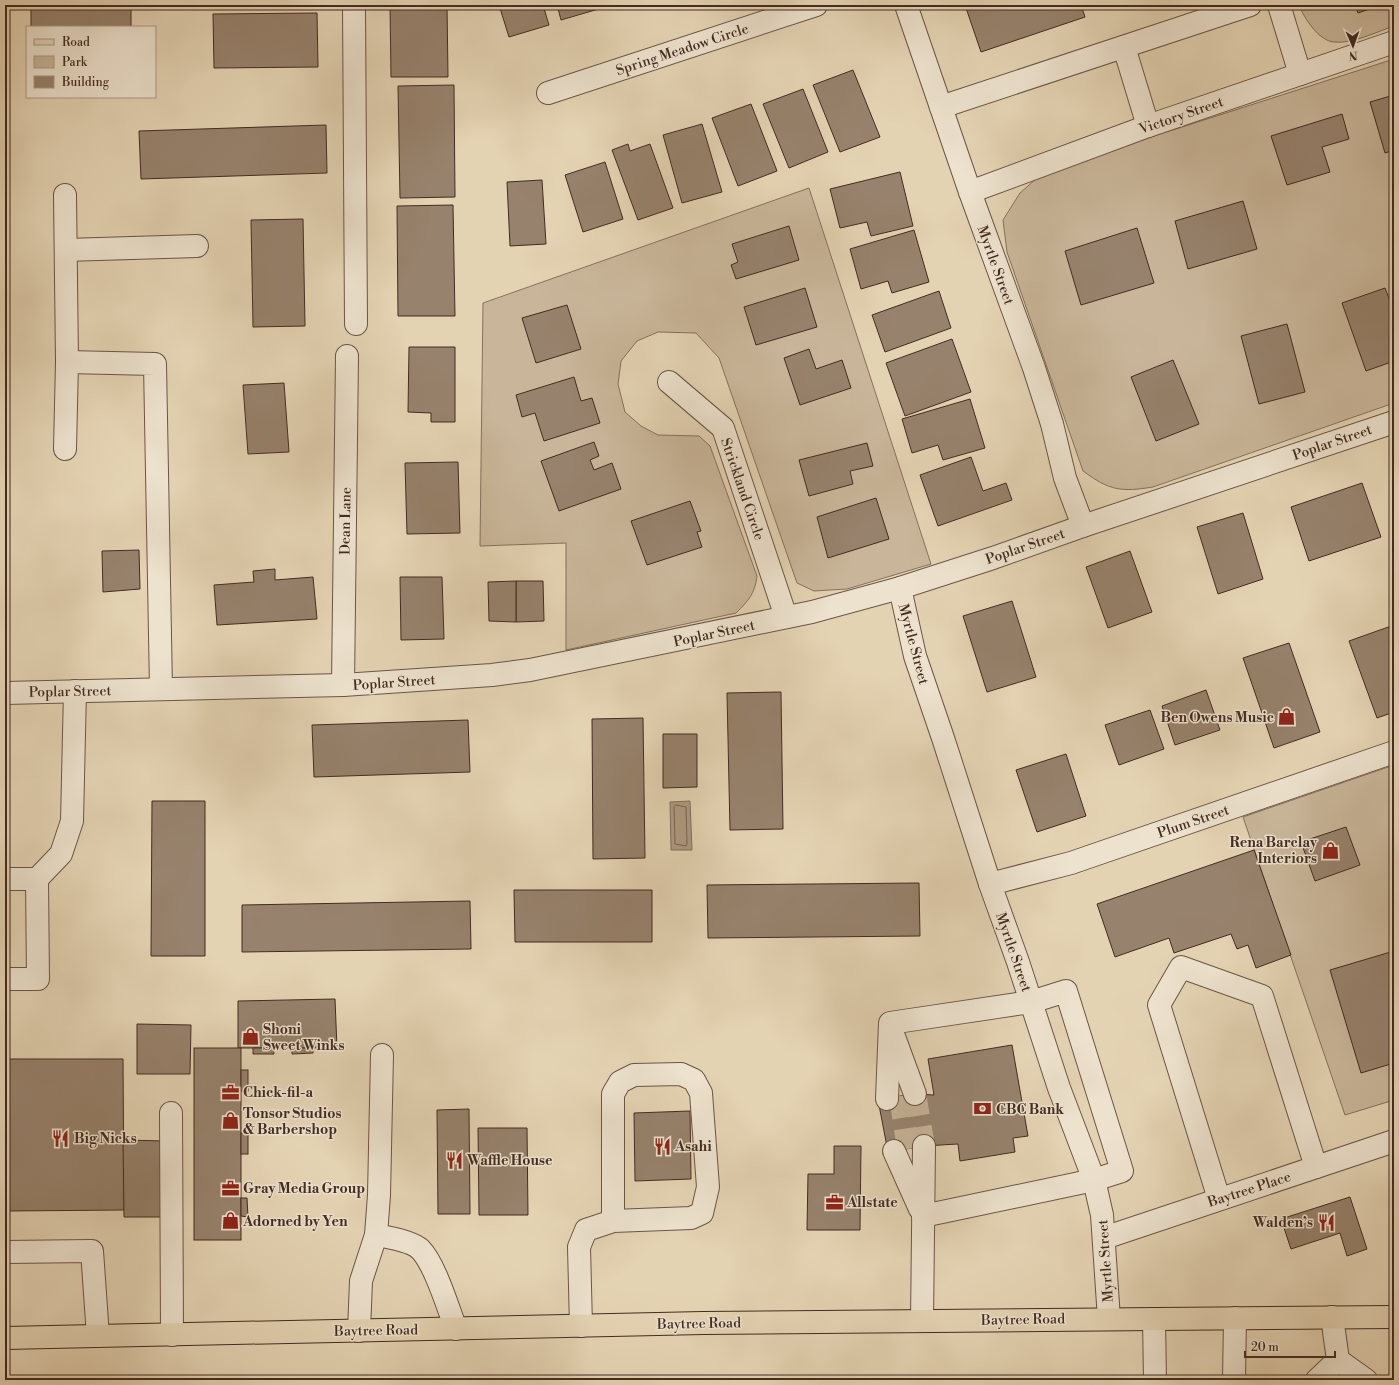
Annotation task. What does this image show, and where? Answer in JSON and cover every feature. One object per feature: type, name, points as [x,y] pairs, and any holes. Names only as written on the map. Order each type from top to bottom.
[{"type":"main road","name":"Baytree Road","points":[[5,1338],[922,1320],[1394,1317]]},
{"type":"street","points":[[354,5],[356,324]]},
{"type":"street","name":"Spring Meadow Circle","points":[[548,93],[816,5]]},
{"type":"street","name":"Myrtle Street","points":[[906,5],[970,192],[1034,368],[1052,424],[1065,478],[1083,526]]},
{"type":"street","points":[[941,107],[1250,5]]},
{"type":"street","points":[[1279,5],[1300,74]]},
{"type":"street","name":"Victory Street","points":[[970,192],[1148,126],[1394,42]]},
{"type":"street","points":[[1124,47],[1148,126]]},
{"type":"street","points":[[65,195],[67,362],[65,449]]},
{"type":"street","points":[[66,250],[197,246]]},
{"type":"street","name":"Dean Lane","points":[[343,685],[347,356]]},
{"type":"street","points":[[67,362],[155,364],[161,689]]},
{"type":"street","name":"Strickland Circle","points":[[669,382],[722,428],[786,617]]},
{"type":"street","name":"Poplar Street","points":[[5,693],[343,685],[492,675],[530,670],[786,617],[900,588],[1394,422]]},
{"type":"street","name":"Myrtle Street","points":[[900,588],[915,656],[1059,1088],[1094,1180],[1102,1215],[1108,1318]]},
{"type":"street","points":[[5,979],[38,979],[37,879],[61,854],[72,821],[75,691]]},
{"type":"street","name":"Plum Street","points":[[990,884],[1071,862],[1394,752]]},
{"type":"street","points":[[5,879],[37,879]]},
{"type":"street","points":[[1219,1199],[1159,1005],[1181,967],[1262,996],[1316,1167]]},
{"type":"street","points":[[901,1096],[890,1023],[1031,1002],[1066,991],[1122,1171],[1094,1180],[922,1216]]},
{"type":"street","points":[[359,1331],[361,1281],[376,1235],[379,1195],[382,1054]]},
{"type":"street","points":[[581,1326],[579,1247],[586,1230],[613,1221],[691,1218],[702,1213],[708,1187],[701,1093],[694,1080],[681,1074],[634,1075],[620,1082],[613,1094],[613,1221]]},
{"type":"street","points":[[171,1113],[172,1335]]},
{"type":"street","name":"Baytree Place","points":[[1104,1238],[1394,1141]]},
{"type":"street","points":[[909,1148],[922,1216],[922,1320]]},
{"type":"street","points":[[376,1235],[391,1237],[419,1249],[430,1262],[456,1329]]},
{"type":"street","points":[[5,1252],[92,1251],[98,1336]]},
{"type":"street","points":[[1332,1317],[1338,1360],[1366,1380]]},
{"type":"street","points":[[1234,1380],[1235,1318]]},
{"type":"street","points":[[1154,1319],[1155,1380]]},
{"type":"street","points":[[1317,1380],[1338,1360]]},
{"type":"green space","points":[[1299,5],[1394,5],[1394,26],[1349,41],[1328,41],[1323,38],[1308,22]]},
{"type":"green space","points":[[1394,59],[1394,403],[1153,487],[1132,489],[1116,488],[1092,478],[1083,471],[1007,252],[1003,220],[1020,193],[1045,171]]},
{"type":"green space","points":[[809,188],[931,564],[847,589],[814,591],[797,583],[719,358],[696,333],[658,332],[637,341],[621,361],[618,384],[625,412],[641,426],[658,435],[699,436],[710,446],[757,576],[755,588],[747,601],[736,613],[566,650],[566,543],[480,546],[483,303]]},
{"type":"green space","points":[[1394,765],[1394,1100],[1345,1115],[1243,817]]},
{"type":"water","points":[[690,801],[692,850],[671,850],[670,802]]},
{"type":"building","points":[[31,5],[131,5],[131,26],[31,26]]},
{"type":"building","points":[[390,5],[447,5],[448,77],[391,77]]},
{"type":"building","points":[[499,5],[543,5],[549,25],[509,37]]},
{"type":"building","points":[[557,5],[601,5],[602,8],[561,20]]},
{"type":"building","points":[[965,5],[1081,5],[1085,17],[981,52]]},
{"type":"building","points":[[1355,5],[1381,5],[1358,13]]},
{"type":"building","points":[[317,13],[318,67],[214,68],[213,14]]},
{"type":"building","points":[[853,70],[880,137],[840,152],[813,85]]},
{"type":"building","points":[[454,85],[455,197],[400,198],[398,86]]},
{"type":"building","points":[[803,89],[828,152],[789,168],[763,104]]},
{"type":"building","points":[[1394,95],[1394,150],[1385,153],[1370,102]]},
{"type":"building","points":[[751,104],[777,171],[738,186],[712,118]]},
{"type":"building","points":[[1342,114],[1349,139],[1322,147],[1330,172],[1287,185],[1271,136]]},
{"type":"building","points":[[702,124],[722,192],[682,203],[663,135]]},
{"type":"building","points":[[326,125],[327,173],[141,179],[139,131]]},
{"type":"building","points":[[628,144],[630,151],[650,144],[673,208],[638,220],[612,150]]},
{"type":"building","points":[[605,162],[623,219],[583,232],[565,175]]},
{"type":"building","points":[[900,172],[913,226],[871,236],[867,222],[840,228],[830,189]]},
{"type":"building","points":[[542,180],[546,244],[510,246],[507,182]]},
{"type":"building","points":[[1243,201],[1257,249],[1188,269],[1175,221]]},
{"type":"building","points":[[453,205],[455,316],[398,316],[397,206]]},
{"type":"building","points":[[303,219],[305,326],[253,327],[251,220]]},
{"type":"building","points":[[789,226],[799,260],[736,279],[731,265],[738,262],[732,244]]},
{"type":"building","points":[[1137,228],[1154,283],[1081,305],[1065,251]]},
{"type":"building","points":[[914,230],[929,282],[892,293],[888,281],[861,289],[850,249]]},
{"type":"building","points":[[805,288],[817,327],[756,345],[744,307]]},
{"type":"building","points":[[1385,288],[1394,312],[1394,361],[1366,371],[1342,303]]},
{"type":"building","points":[[939,291],[951,328],[885,352],[872,315]]},
{"type":"building","points":[[567,305],[581,349],[536,363],[522,318]]},
{"type":"building","points":[[1287,324],[1305,392],[1259,404],[1241,336]]},
{"type":"building","points":[[952,339],[971,392],[905,416],[886,363]]},
{"type":"building","points":[[409,347],[455,347],[455,422],[431,422],[431,413],[408,412]]},
{"type":"building","points":[[809,349],[816,369],[842,360],[851,388],[800,405],[784,358]]},
{"type":"building","points":[[1173,360],[1199,424],[1156,441],[1131,377]]},
{"type":"building","points":[[574,377],[581,401],[592,398],[600,423],[544,441],[535,413],[522,417],[516,395]]},
{"type":"building","points":[[284,383],[289,452],[248,454],[243,385]]},
{"type":"building","points":[[970,399],[985,448],[943,460],[938,445],[912,453],[902,419]]},
{"type":"building","points":[[594,442],[599,456],[590,460],[594,470],[612,463],[621,489],[559,511],[541,461]]},
{"type":"building","points":[[867,443],[873,466],[850,471],[853,484],[809,496],[799,460]]},
{"type":"building","points":[[971,457],[983,491],[1006,483],[1012,500],[938,526],[920,475]]},
{"type":"building","points":[[458,462],[460,533],[407,534],[405,463]]},
{"type":"building","points":[[1362,483],[1381,537],[1309,561],[1291,507]]},
{"type":"building","points":[[876,498],[889,539],[828,558],[817,517]]},
{"type":"building","points":[[690,501],[701,531],[697,532],[702,547],[647,565],[631,521]]},
{"type":"building","points":[[1243,513],[1263,579],[1218,594],[1197,527]]},
{"type":"building","points":[[139,550],[140,589],[103,592],[102,551]]},
{"type":"building","points":[[1130,551],[1152,612],[1108,628],[1086,567]]},
{"type":"building","points":[[275,569],[275,580],[313,577],[317,619],[217,625],[214,585],[254,582],[253,571]]},
{"type":"building","points":[[400,577],[442,577],[444,639],[401,640]]},
{"type":"building","points":[[516,581],[543,581],[544,621],[516,622]]},
{"type":"building","points":[[516,581],[516,622],[489,621],[488,582]]},
{"type":"building","points":[[1012,601],[1036,677],[987,692],[963,616]]},
{"type":"building","points":[[1394,625],[1394,712],[1377,718],[1349,641]]},
{"type":"building","points":[[1289,643],[1320,732],[1274,748],[1243,658]]},
{"type":"building","points":[[1206,690],[1220,730],[1175,745],[1162,706]]},
{"type":"building","points":[[781,692],[783,829],[730,830],[727,693]]},
{"type":"building","points":[[1150,710],[1164,749],[1119,765],[1105,725]]},
{"type":"building","points":[[643,718],[645,858],[593,859],[592,719]]},
{"type":"building","points":[[468,720],[470,772],[314,777],[312,725]]},
{"type":"building","points":[[663,734],[697,734],[697,787],[663,788]]},
{"type":"building","points":[[1066,754],[1086,816],[1037,832],[1016,770]]},
{"type":"building","points":[[152,801],[205,801],[205,956],[151,956]]},
{"type":"building","points":[[1346,827],[1360,865],[1315,881],[1301,842]]},
{"type":"building","points":[[1254,850],[1291,955],[1256,968],[1248,945],[1237,949],[1231,934],[1174,953],[1169,938],[1115,957],[1097,904]]},
{"type":"building","points":[[919,883],[920,936],[708,938],[707,885]]},
{"type":"building","points":[[514,890],[652,890],[652,942],[515,942]]},
{"type":"building","points":[[470,901],[471,949],[242,952],[242,905]]},
{"type":"building","points":[[1394,951],[1394,1063],[1361,1073],[1330,970]]},
{"type":"building","points":[[335,999],[337,1048],[238,1048],[238,1001]]},
{"type":"building","points":[[137,1024],[191,1025],[190,1074],[137,1074]]},
{"type":"building","points":[[1012,1045],[1028,1136],[1013,1138],[1015,1152],[960,1161],[958,1144],[924,1146],[888,1152],[879,1105],[887,1099],[900,1096],[915,1094],[934,1095],[928,1059]]},
{"type":"building","points":[[194,1048],[241,1048],[241,1240],[194,1240]]},
{"type":"building","points":[[253,1048],[273,1048],[274,1054],[253,1054]]},
{"type":"building","points":[[292,1048],[313,1048],[313,1053],[292,1054]]},
{"type":"building","points":[[7,1059],[123,1059],[124,1210],[8,1211]]},
{"type":"building","points":[[241,1070],[248,1070],[248,1091],[241,1091]]},
{"type":"building","points":[[469,1109],[470,1214],[438,1214],[437,1110]]},
{"type":"building","name":"Asahi","points":[[690,1111],[691,1179],[635,1181],[634,1113]]},
{"type":"building","points":[[478,1128],[527,1128],[528,1215],[479,1215]]},
{"type":"building","points":[[241,1133],[248,1133],[248,1154],[241,1154]]},
{"type":"building","points":[[123,1140],[166,1141],[166,1217],[124,1217]]},
{"type":"building","name":"Allstate","points":[[834,1146],[861,1146],[860,1230],[807,1230],[808,1174],[834,1174]]},
{"type":"building","points":[[1350,1197],[1367,1249],[1347,1256],[1340,1233],[1291,1249],[1281,1219]]},
{"type":"building","points":[[241,1198],[247,1198],[248,1217],[241,1216]]},
{"type":"tunnel","points":[[915,1094],[924,1146]]},
{"type":"tunnel","points":[[900,1096],[908,1149]]},
{"type":"place","name":"Ben Owens Music","points":[[1287,717]]},
{"type":"place","name":"Rena Barclay Interiors","points":[[1330,850]]},
{"type":"place","name":"Shoni Sweet Winks","points":[[250,1037]]},
{"type":"place","name":"Chick-fil-a","points":[[230,1092]]},
{"type":"place","name":"CBC Bank","points":[[983,1109]]},
{"type":"place","name":"Tonsor Studios & Barbershop","points":[[230,1121]]},
{"type":"place","name":"Big Nicks","points":[[61,1138]]},
{"type":"place","name":"Asahi","points":[[662,1146]]},
{"type":"place","name":"Waffle House","points":[[454,1160]]},
{"type":"place","name":"Gray Media Group","points":[[230,1188]]},
{"type":"place","name":"Allstate","points":[[834,1202]]},
{"type":"place","name":"Adorned by Yen","points":[[230,1221]]},
{"type":"place","name":"Walden’s","points":[[1326,1222]]}]
